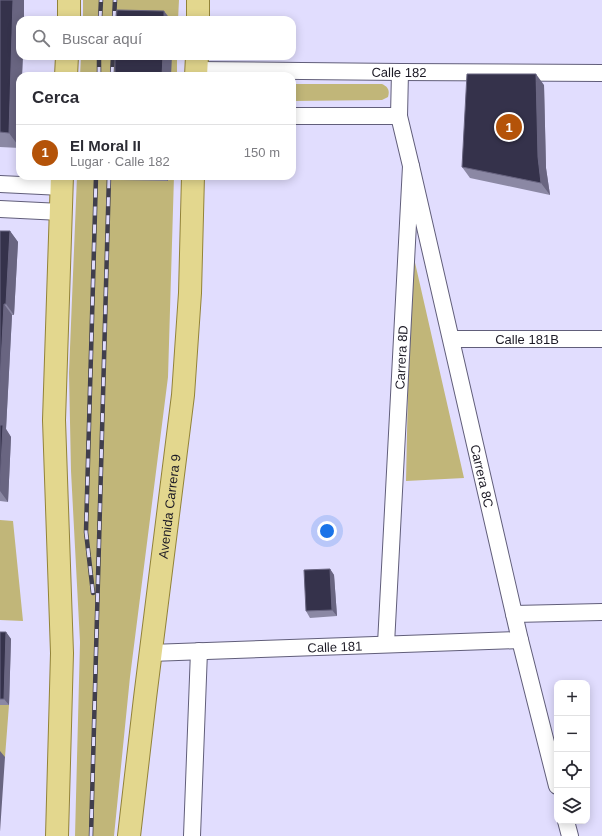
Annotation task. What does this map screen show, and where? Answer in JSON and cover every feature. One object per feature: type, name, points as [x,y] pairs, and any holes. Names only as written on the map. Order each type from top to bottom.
[{"type":"main road","points":[[68,16],[69,0]]},
{"type":"main road","points":[[198,0],[198,16]]},
{"type":"main road","points":[[66,72],[67,60]]},
{"type":"main road","name":"Avenida Carrera 9","points":[[129,836],[136,765],[183,394],[190,293],[193,180]]},
{"type":"main road","points":[[57,836],[62,653],[54,420],[62,182]]},
{"type":"street","name":"Calle 182","points":[[196,67],[400,72],[602,73]]},
{"type":"street","name":"Carrera 8D","points":[[386,644],[411,166],[399,116],[400,72]]},
{"type":"street","points":[[296,116],[399,116]]},
{"type":"street","name":"Carrera 8C","points":[[411,166],[520,640],[554,774]]},
{"type":"street","points":[[0,184],[62,182]]},
{"type":"street","points":[[0,208],[61,212]]},
{"type":"street","name":"Calle 181B","points":[[452,340],[602,339]]},
{"type":"street","points":[[514,614],[602,612]]},
{"type":"street","name":"Calle 181","points":[[150,653],[520,640]]},
{"type":"street","points":[[192,836],[199,651]]},
{"type":"street","points":[[567,824],[570,836]]},
{"type":"shaded area","points":[[83,0],[179,0],[178,16],[83,16]]},
{"type":"shaded area","points":[[81,60],[177,60],[177,72],[80,72]]},
{"type":"shaded area","points":[[296,84],[382,84],[388,89],[389,95],[382,100],[296,101]]},
{"type":"shaded area","points":[[77,180],[174,180],[168,377],[130,677],[114,836],[75,836],[80,642],[71,471],[69,373]]},
{"type":"shaded area","points":[[411,245],[464,478],[406,481]]},
{"type":"shaded area","points":[[0,520],[13,521],[23,621],[0,620]]},
{"type":"shaded area","points":[[0,705],[9,705],[5,757],[0,757]]},
{"type":"building","points":[[0,0],[13,0],[9,133],[0,132]]},
{"type":"building","points":[[117,10],[164,11],[164,16],[116,16]]},
{"type":"building","points":[[115,60],[163,60],[162,72],[115,72]]},
{"type":"building","points":[[467,74],[536,74],[538,157],[541,183],[462,167]]},
{"type":"building","points":[[0,231],[10,231],[0,383]]},
{"type":"building","points":[[0,425],[3,425],[0,486]]},
{"type":"building","points":[[330,569],[332,610],[306,611],[304,570]]},
{"type":"building","points":[[0,632],[6,632],[4,699],[0,699]]},
{"type":"railway","points":[[100,16],[101,0]]},
{"type":"railway","points":[[114,16],[115,0]]},
{"type":"railway","points":[[99,60],[99,72]]},
{"type":"railway","points":[[112,72],[113,60]]},
{"type":"railway","points":[[93,593],[86,532],[96,180]]},
{"type":"railway","points":[[91,836],[109,180]]},
{"type":"place","name":"El Moral II","points":[[509,127]]}]
